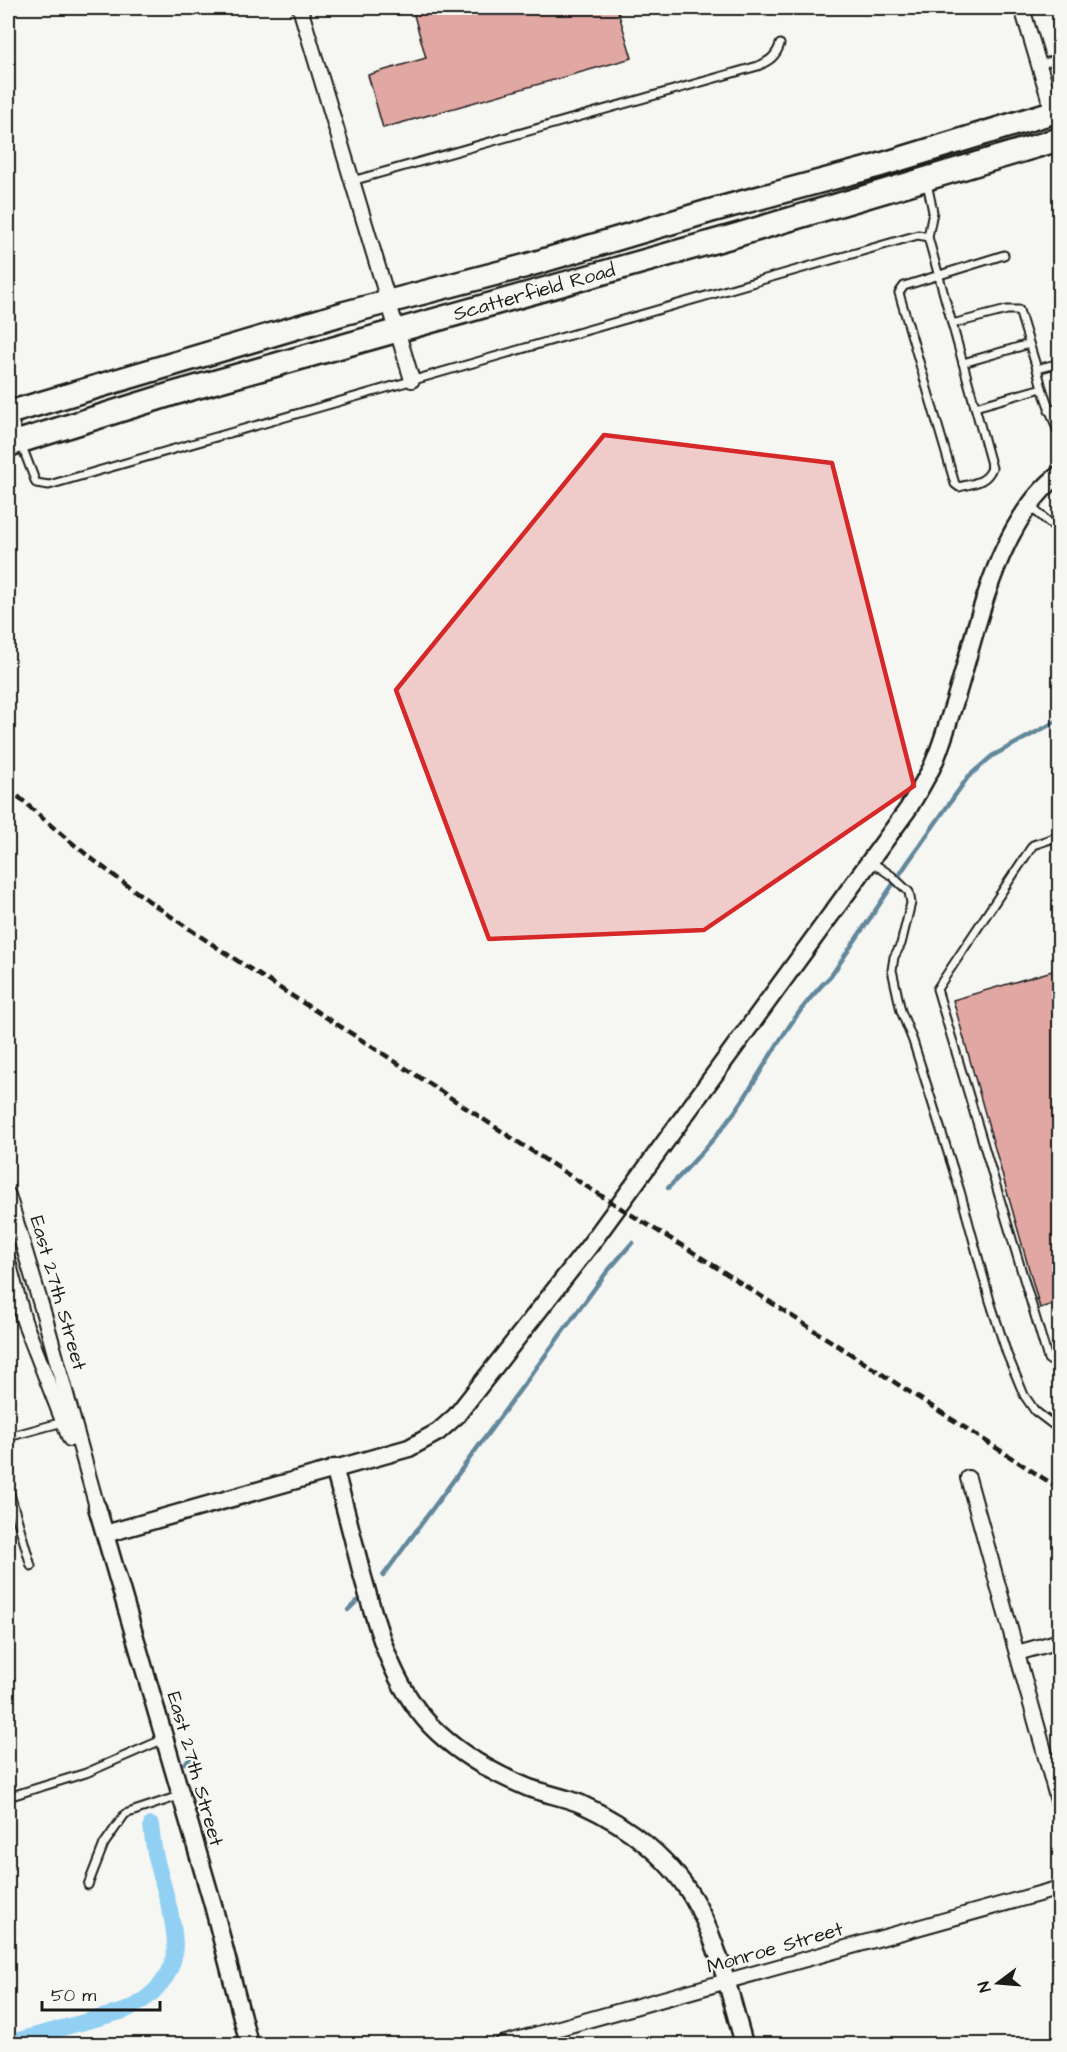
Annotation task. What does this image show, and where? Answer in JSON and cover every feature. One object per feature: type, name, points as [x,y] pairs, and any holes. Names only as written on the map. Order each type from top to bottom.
[{"type":"main road","name":"Scatterfield Road","points":[[10,412],[388,302],[525,266],[710,211],[878,166],[1056,111]]},
{"type":"main road","name":"Scatterfield Road","points":[[14,443],[172,394],[737,235],[1059,139]]},
{"type":"street","points":[[300,8],[412,380]]},
{"type":"street","points":[[1022,8],[1056,111]]},
{"type":"street","points":[[105,1534],[409,1448],[438,1432],[456,1416],[590,1245],[908,809],[932,767],[1009,535],[1029,505],[1059,474]]},
{"type":"street","name":"East 27th Street","points":[[8,1195],[213,1905],[249,2044]]},
{"type":"street","name":"East 27th Street","points":[[8,1261],[24,1321],[98,1507]]},
{"type":"street","points":[[334,1468],[377,1626],[391,1664],[409,1698],[431,1725],[486,1769],[530,1788],[580,1804],[612,1820],[669,1865],[698,1906],[727,1982],[744,2044]]},
{"type":"street","points":[[968,1478],[1059,1808]]},
{"type":"street","points":[[1017,1653],[1059,1641]]},
{"type":"street","name":"Monroe Street","points":[[503,2044],[1059,1888]]},
{"type":"lane","points":[[352,181],[758,66],[769,61],[777,53],[780,44]]},
{"type":"lane","points":[[1039,65],[1059,58]]},
{"type":"lane","points":[[926,178],[933,212],[928,237],[938,274],[992,468],[983,481],[960,487],[955,484],[899,293],[904,286],[938,274],[1004,255]]},
{"type":"lane","points":[[10,412],[14,443],[36,483],[49,485],[918,235],[928,237]]},
{"type":"lane","points":[[952,324],[1007,310],[1019,310],[1059,438]]},
{"type":"lane","points":[[963,363],[1029,344]]},
{"type":"lane","points":[[1037,369],[1059,363]]},
{"type":"lane","points":[[975,407],[1042,388]]},
{"type":"lane","points":[[1049,411],[1059,408]]},
{"type":"lane","points":[[1029,505],[1059,532]]},
{"type":"lane","points":[[1059,836],[1033,845],[937,989],[1048,1359],[1059,1367]]},
{"type":"lane","points":[[870,861],[892,876],[909,892],[911,903],[892,969],[901,1011],[913,1041],[957,1180],[1007,1354],[1024,1395],[1035,1412],[1059,1430]]},
{"type":"lane","points":[[8,1437],[64,1422]]},
{"type":"lane","points":[[8,1487],[31,1566]]},
{"type":"lane","points":[[8,1797],[86,1773],[164,1739]]},
{"type":"lane","points":[[88,1885],[104,1844],[125,1814],[182,1796]]},
{"type":"highlighted area","points":[[604,435],[832,463],[914,786],[704,930],[489,939],[396,690]]},
{"type":"building","points":[[412,8],[568,8],[570,13],[589,8],[617,8],[632,58],[383,128],[368,75],[426,58]]},
{"type":"building","points":[[1059,969],[1059,1303],[1040,1308],[953,1000]]},
{"type":"waterway","points":[[668,1188],[708,1146],[735,1112],[794,1019],[831,976],[968,777],[992,756],[1055,722],[1060,722]]},
{"type":"waterway","points":[[383,1576],[606,1273],[632,1243]]},
{"type":"waterway","points":[[348,1610],[357,1601]]},
{"type":"waterway","points":[[185,1763],[192,1756]]},
{"type":"waterway","points":[[8,2043],[124,2011],[140,2003],[166,1977],[173,1961],[174,1936],[151,1825]]},
{"type":"railway","points":[[8,787],[93,860],[185,926],[1060,1489]]}]
